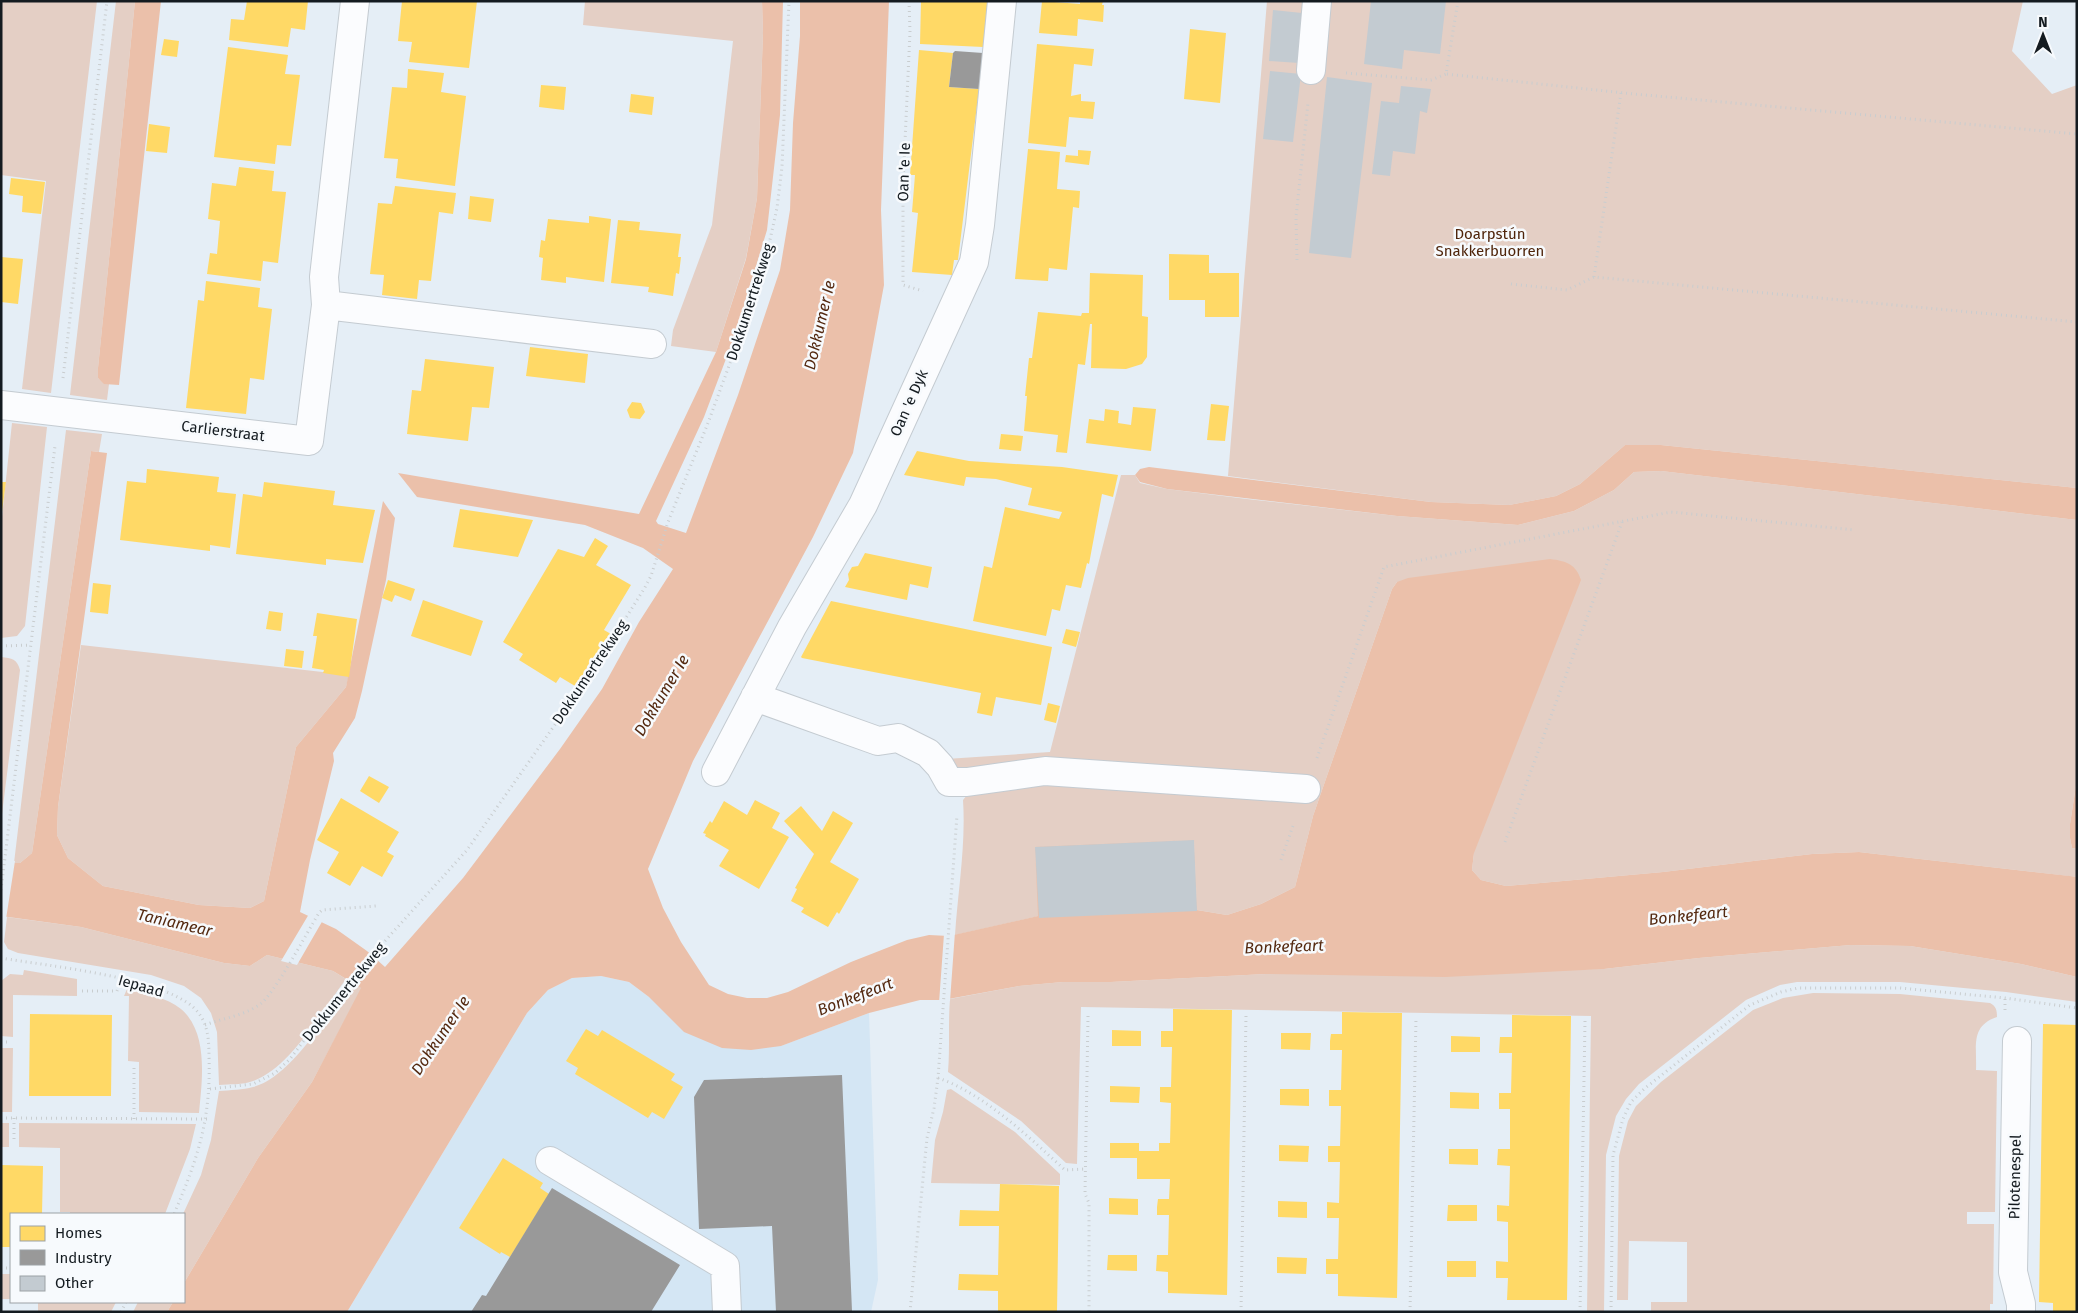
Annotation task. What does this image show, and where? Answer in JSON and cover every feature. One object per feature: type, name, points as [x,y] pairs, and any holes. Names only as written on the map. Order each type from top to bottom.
[{"type":"street","name":"Carlierstraat","points":[[1,405],[309,441],[326,305],[324,277],[355,1]]},
{"type":"street","name":"Oan 'e Dyk","points":[[716,772],[792,627],[864,505],[974,262],[980,225],[1002,1]]},
{"type":"street","points":[[1311,70],[1317,1]]},
{"type":"street","points":[[326,305],[652,344]]},
{"type":"street","points":[[755,697],[878,741],[898,738],[928,753],[940,766],[949,782],[967,782],[1045,771],[1306,789]]},
{"type":"street","name":"Pilotenespel","points":[[2017,1041],[2013,1272],[2021,1304],[2021,1312]]},
{"type":"street","points":[[550,1161],[725,1266],[727,1312]]},
{"type":"path","name":"Dokkumertrekweg","points":[[210,1089],[253,1084],[275,1073],[290,1060],[348,982],[467,850],[594,669],[644,589],[762,276],[770,242],[782,167],[789,1]]},
{"type":"path","name":"Oan 'e Ie","points":[[909,1],[910,32],[903,185],[903,285],[958,300]]},
{"type":"path","points":[[1446,74],[1458,1]]},
{"type":"path","points":[[1297,260],[1296,217],[1311,70],[1431,80],[1446,74],[1621,93],[2077,134]]},
{"type":"path","points":[[1594,277],[1621,93]]},
{"type":"path","points":[[1511,284],[1567,290],[1594,277],[2077,322]]},
{"type":"path","points":[[1280,860],[1384,567],[1671,512],[1855,530]]},
{"type":"path","points":[[1505,842],[1622,522]]},
{"type":"path","points":[[1,646],[30,645]]},
{"type":"path","points":[[910,1312],[927,1138],[934,1108],[943,1027],[957,816],[949,782]]},
{"type":"path","points":[[1,890],[6,854]]},
{"type":"path","points":[[205,1025],[221,1018],[242,1014],[262,1004],[276,985],[322,910],[376,906]]},
{"type":"path","name":"Iepaad","points":[[1,958],[122,979],[147,985],[182,999],[195,1009],[208,1033],[210,1089]]},
{"type":"path","points":[[82,991],[117,991],[122,979]]},
{"type":"path","points":[[1611,1312],[1613,1155],[1622,1119],[1632,1102],[1644,1089],[1750,1005],[1781,992],[1798,988],[1876,987],[2005,998],[2077,1008]]},
{"type":"path","points":[[1241,1312],[1246,1014]]},
{"type":"path","points":[[1088,1016],[1086,1194],[1089,1203],[1089,1312]]},
{"type":"path","points":[[1410,1312],[1416,1018]]},
{"type":"path","points":[[1580,1312],[1585,1021]]},
{"type":"path","points":[[1,1042],[9,1042]]},
{"type":"path","points":[[134,1068],[134,1119]]},
{"type":"path","points":[[938,1078],[956,1084],[1019,1128],[1065,1170],[1086,1169]]},
{"type":"path","points":[[174,1213],[198,1153],[207,1119],[210,1089]]},
{"type":"path","points":[[1,1118],[207,1119]]},
{"type":"path","points":[[14,1118],[14,1143]]},
{"type":"shaded area","points":[[601,976],[629,982],[649,997],[781,1046],[869,1013],[878,1280],[871,1312],[347,1312],[527,1013],[548,990],[572,978]]},
{"type":"green space","points":[[1,1],[97,1],[51,393],[22,389],[46,181],[1,175]]},
{"type":"green space","points":[[116,1],[135,1],[98,368],[98,378],[104,383],[109,384],[107,400],[70,395]]},
{"type":"green space","points":[[585,1],[762,1],[763,33],[757,198],[746,258],[716,352],[671,346],[673,330],[712,225],[733,41],[583,25]]},
{"type":"green space","name":"Doarpstún Snakkerbuorren","points":[[1267,1],[2023,1],[2012,51],[2052,94],[2077,85],[2077,488],[1661,445],[1625,445],[1580,484],[1556,496],[1509,505],[1431,502],[1228,476]]},
{"type":"green space","points":[[12,423],[47,427],[25,626],[17,636],[1,638],[1,526]]},
{"type":"green space","points":[[66,430],[102,434],[99,452],[91,451],[32,853],[20,863],[14,863]]},
{"type":"green space","points":[[1661,471],[2077,520],[2077,779],[2070,824],[2070,838],[2072,848],[2077,849],[2077,877],[1859,852],[1812,854],[1663,872],[1506,886],[1481,880],[1472,870],[1474,853],[1397,582],[1392,589],[1313,816],[1295,887],[1261,904],[1227,915],[1197,910],[1194,840],[1035,848],[1039,916],[955,935],[963,851],[963,800],[991,766],[956,769],[946,759],[1050,752],[1121,475],[1135,475],[1140,483],[1167,489],[1397,516],[1518,525],[1574,511],[1614,490],[1634,472]]},
{"type":"green space","points":[[81,645],[349,675],[346,687],[296,747],[264,901],[250,908],[199,905],[103,886],[68,858],[57,835],[58,807]]},
{"type":"green space","points":[[1,657],[13,660],[17,663],[20,670],[1,822]]},
{"type":"green space","points":[[7,917],[81,927],[224,963],[250,966],[267,955],[333,971],[346,979],[316,1022],[292,1052],[279,1064],[253,1081],[219,1085],[217,1032],[211,1013],[201,998],[184,986],[151,975],[18,953],[8,949],[4,942]]},
{"type":"green space","points":[[1851,945],[1910,946],[2021,964],[2077,977],[2077,1002],[2006,992],[1900,982],[1797,982],[1780,985],[1746,1000],[1639,1084],[1626,1099],[1616,1116],[1606,1155],[1604,1312],[1587,1312],[1591,1016],[1081,1007],[1077,1164],[1066,1163],[1021,1121],[948,1072],[950,999],[1019,986],[1063,982],[1111,982],[1266,974],[1604,969],[1699,958]]},
{"type":"green space","points":[[24,970],[77,979],[77,996],[13,995],[13,1037],[1,1036],[1,981],[10,974],[23,975]]},
{"type":"green space","points":[[351,983],[362,988],[312,1082],[258,1158],[185,1281],[185,1213],[183,1213],[201,1175],[211,1140],[219,1091],[253,1087],[267,1081],[294,1058],[320,1027]]},
{"type":"green space","points":[[127,989],[155,996],[169,1002],[181,1009],[190,1019],[200,1044],[202,1058],[199,1113],[139,1112],[139,1062],[128,1061],[129,996],[124,996]]},
{"type":"green space","points":[[1813,993],[1900,994],[1990,1003],[1996,1008],[1997,1017],[1982,1026],[1976,1045],[1976,1070],[1997,1071],[1995,1212],[1967,1212],[1967,1224],[1994,1224],[1993,1304],[1990,1304],[1990,1312],[1651,1312],[1651,1302],[1687,1302],[1687,1242],[1629,1241],[1628,1300],[1617,1300],[1619,1156],[1628,1121],[1636,1106],[1661,1082],[1753,1010],[1783,998]]},
{"type":"green space","points":[[1,1048],[13,1048],[12,1112],[1,1112]]},
{"type":"green space","points":[[951,1089],[1015,1132],[1060,1174],[1060,1185],[931,1183],[935,1140],[947,1090]]},
{"type":"green space","points":[[1,1123],[9,1123],[9,1147],[1,1147]]},
{"type":"green space","points":[[19,1123],[196,1124],[190,1149],[165,1213],[60,1212],[60,1148],[19,1147]]},
{"type":"green space","points":[[1,1274],[10,1274],[10,1299],[1,1299]]},
{"type":"green space","points":[[38,1303],[116,1303],[111,1312],[38,1312]]},
{"type":"green space","points":[[138,1303],[172,1303],[167,1312],[133,1312]]},
{"type":"water","points":[[135,1],[161,1],[119,385],[104,384],[98,378],[98,368]]},
{"type":"water","points":[[762,1],[783,1],[780,115],[767,230],[735,335],[704,417],[656,521],[658,524],[686,533],[738,395],[780,270],[790,210],[793,123],[800,36],[800,1],[889,1],[881,210],[884,285],[853,453],[813,537],[693,761],[648,869],[663,908],[681,942],[709,985],[728,994],[747,998],[767,998],[788,992],[851,962],[907,940],[929,935],[949,936],[1038,916],[1035,847],[1194,840],[1197,910],[1227,915],[1261,904],[1295,887],[1313,816],[1392,589],[1397,582],[1408,578],[1550,559],[1570,564],[1576,570],[1581,580],[1474,853],[1472,870],[1481,880],[1506,886],[1663,872],[1812,854],[1859,852],[2077,877],[2077,977],[2021,964],[1910,946],[1851,945],[1699,958],[1604,969],[1445,977],[1266,974],[1111,982],[1063,982],[1019,986],[943,1000],[920,1000],[869,1013],[781,1046],[751,1050],[722,1048],[684,1032],[649,997],[629,982],[601,976],[572,978],[548,990],[527,1013],[347,1312],[167,1312],[172,1303],[185,1303],[185,1281],[258,1158],[312,1082],[361,988],[333,971],[267,955],[250,966],[224,963],[81,927],[1,916],[14,863],[20,863],[32,853],[91,451],[107,453],[58,807],[57,835],[68,858],[103,886],[199,905],[250,908],[264,901],[296,747],[346,687],[383,501],[395,518],[386,580],[362,691],[355,718],[333,753],[334,761],[310,860],[300,912],[336,929],[367,951],[385,967],[463,878],[560,749],[602,689],[639,622],[673,569],[643,548],[585,525],[417,497],[398,473],[639,514],[716,352],[746,259],[757,198],[763,33]]},
{"type":"water","points":[[1625,445],[1661,445],[2077,488],[2077,520],[1661,471],[1634,472],[1614,490],[1574,511],[1518,525],[1397,516],[1167,489],[1140,482],[1135,475],[1140,469],[1149,467],[1431,502],[1509,505],[1556,496],[1580,484]]},
{"type":"water","points":[[2077,779],[2077,849],[2072,848],[2070,824]]},
{"type":"pier","points":[[1,860],[15,861],[6,919],[1,919]]},
{"type":"pier","points":[[309,914],[323,920],[297,965],[281,961]]},
{"type":"pier","points":[[955,932],[950,1001],[939,1003],[944,934]]},
{"type":"building: Homes","points":[[247,1],[308,1],[305,30],[291,28],[288,47],[229,40],[231,19],[244,20]]},
{"type":"building: Homes","points":[[402,1],[477,1],[469,68],[409,62],[412,42],[398,41]]},
{"type":"building: Homes","points":[[921,1],[988,1],[983,47],[920,44]]},
{"type":"building: Homes","points":[[1042,1],[1080,4],[1080,1],[1103,1],[1103,22],[1078,19],[1077,36],[1039,33]]},
{"type":"building: Homes","points":[[1190,29],[1226,33],[1220,103],[1184,99]]},
{"type":"building: Homes","points":[[164,39],[179,41],[177,57],[161,55]]},
{"type":"building: Homes","points":[[1037,44],[1094,49],[1092,66],[1074,64],[1071,96],[1081,94],[1081,101],[1095,102],[1093,119],[1069,117],[1066,147],[1028,143]]},
{"type":"building: Homes","points":[[228,47],[288,55],[285,74],[300,75],[291,146],[277,145],[275,164],[214,157]]},
{"type":"building: Homes","points":[[919,50],[953,53],[949,87],[979,89],[958,260],[954,260],[952,275],[912,272],[918,213],[912,212],[915,175],[910,175]]},
{"type":"building: Homes","points":[[408,69],[444,73],[441,92],[466,96],[455,186],[396,178],[398,159],[384,158],[392,87],[407,88]]},
{"type":"building: Homes","points":[[541,85],[566,87],[564,110],[539,107]]},
{"type":"building: Homes","points":[[631,94],[654,97],[652,115],[629,112]]},
{"type":"building: Homes","points":[[149,124],[170,127],[167,153],[146,151]]},
{"type":"building: Homes","points":[[1028,149],[1060,152],[1057,189],[1080,191],[1079,208],[1073,207],[1067,270],[1049,268],[1048,281],[1015,279]]},
{"type":"building: Homes","points":[[1078,150],[1091,151],[1089,165],[1065,162],[1066,155],[1078,156]]},
{"type":"building: Homes","points":[[239,167],[274,171],[272,191],[286,192],[278,263],[263,261],[261,281],[207,274],[210,253],[217,254],[220,221],[208,219],[212,183],[236,186]]},
{"type":"building: Homes","points":[[11,178],[45,182],[41,214],[22,212],[23,196],[9,194]]},
{"type":"building: Homes","points":[[395,186],[456,193],[453,214],[439,212],[431,281],[419,280],[417,299],[382,295],[384,275],[370,274],[378,203],[392,204]]},
{"type":"building: Homes","points":[[470,196],[494,199],[491,222],[468,219]]},
{"type":"building: Homes","points":[[589,216],[611,219],[604,282],[566,277],[566,283],[541,280],[543,258],[539,257],[541,240],[545,241],[548,219],[589,223]]},
{"type":"building: Homes","points":[[618,220],[640,222],[639,230],[681,234],[678,257],[681,257],[679,274],[676,273],[673,296],[648,292],[649,287],[611,283]]},
{"type":"building: Homes","points":[[1169,254],[1209,255],[1209,273],[1239,273],[1239,317],[1205,317],[1205,300],[1169,300]]},
{"type":"building: Homes","points":[[1,257],[23,259],[18,304],[1,302]]},
{"type":"building: Homes","points":[[1090,273],[1143,275],[1142,316],[1148,317],[1147,357],[1142,364],[1126,369],[1091,368],[1092,324],[1090,324],[1085,365],[1078,364],[1067,453],[1056,452],[1058,435],[1024,431],[1029,358],[1032,358],[1038,312],[1081,316],[1082,313],[1089,313]]},
{"type":"building: Homes","points":[[206,281],[260,288],[258,307],[272,309],[264,380],[250,378],[246,414],[186,408],[198,300],[204,301]]},
{"type":"building: Homes","points":[[530,347],[588,354],[585,383],[526,376]]},
{"type":"building: Homes","points":[[425,359],[494,367],[489,408],[472,407],[468,441],[407,434],[412,390],[421,391]]},
{"type":"building: Homes","points":[[632,402],[641,403],[645,412],[640,419],[630,418],[627,410]]},
{"type":"building: Homes","points":[[1211,404],[1229,406],[1225,441],[1207,440]]},
{"type":"building: Homes","points":[[1133,407],[1156,409],[1151,451],[1086,443],[1089,419],[1104,421],[1105,409],[1119,411],[1118,423],[1131,425]]},
{"type":"building: Homes","points":[[1001,434],[1023,436],[1021,451],[999,449]]},
{"type":"building: Homes","points":[[917,451],[969,461],[1062,467],[1118,475],[1113,497],[1102,494],[1089,564],[1087,563],[1081,588],[1066,585],[1060,611],[1052,609],[1046,636],[973,621],[984,566],[992,568],[1005,507],[1059,519],[1062,512],[1028,505],[1032,488],[996,479],[966,477],[964,486],[904,475]]},
{"type":"building: Homes","points":[[147,469],[219,477],[217,492],[236,494],[230,548],[210,545],[210,551],[120,540],[127,481],[146,483]]},
{"type":"building: Homes","points":[[1,482],[6,482],[2,512],[1,512]]},
{"type":"building: Homes","points":[[264,482],[335,491],[333,505],[375,510],[363,563],[326,559],[326,565],[236,554],[243,494],[262,497]]},
{"type":"building: Homes","points":[[460,509],[533,520],[518,557],[453,547]]},
{"type":"building: Homes","points":[[595,538],[608,546],[596,565],[631,585],[604,630],[611,634],[575,686],[560,677],[556,683],[519,660],[523,654],[503,642],[558,549],[584,557]]},
{"type":"building: Homes","points":[[865,553],[932,567],[928,588],[910,584],[907,600],[845,587],[852,567],[858,566]]},
{"type":"building: Homes","points":[[388,580],[415,589],[411,601],[395,595],[392,602],[382,598]]},
{"type":"building: Homes","points":[[93,583],[111,585],[108,614],[90,612]]},
{"type":"building: Homes","points":[[423,600],[483,621],[471,656],[411,636]]},
{"type":"building: Homes","points":[[831,601],[1052,647],[1041,705],[996,697],[992,716],[977,713],[981,693],[802,658]]},
{"type":"building: Homes","points":[[269,611],[283,613],[281,631],[266,629]]},
{"type":"building: Homes","points":[[317,613],[357,619],[349,677],[323,673],[324,670],[312,668],[317,636],[313,636]]},
{"type":"building: Homes","points":[[1066,629],[1080,632],[1076,647],[1062,643]]},
{"type":"building: Homes","points":[[286,649],[304,651],[302,668],[284,666]]},
{"type":"building: Homes","points":[[1048,703],[1060,706],[1056,723],[1044,720]]},
{"type":"building: Homes","points":[[369,776],[389,787],[379,803],[360,791]]},
{"type":"building: Homes","points":[[341,798],[399,832],[387,852],[394,856],[382,877],[362,866],[350,886],[327,873],[339,852],[317,840]]},
{"type":"building: Homes","points":[[755,800],[780,813],[772,828],[789,837],[759,889],[719,866],[729,850],[703,833],[710,821],[712,823],[724,801],[747,815]]},
{"type":"building: Homes","points":[[801,806],[822,831],[833,811],[853,823],[830,862],[859,879],[839,914],[837,912],[828,927],[801,912],[804,908],[791,901],[797,889],[795,888],[814,854],[784,821]]},
{"type":"building: Homes","points":[[1173,1009],[1232,1010],[1227,1295],[1168,1293],[1168,1272],[1156,1271],[1157,1255],[1168,1255],[1169,1215],[1157,1215],[1157,1207],[1158,1199],[1169,1199],[1170,1179],[1137,1179],[1137,1158],[1110,1158],[1110,1143],[1139,1143],[1139,1151],[1159,1151],[1159,1143],[1170,1143],[1171,1103],[1160,1102],[1160,1087],[1171,1087],[1172,1047],[1161,1047],[1161,1031],[1173,1031]]},
{"type":"building: Homes","points":[[1342,1012],[1402,1013],[1397,1298],[1338,1296],[1338,1274],[1326,1274],[1326,1259],[1338,1259],[1339,1218],[1327,1218],[1327,1202],[1339,1203],[1340,1162],[1328,1162],[1328,1146],[1340,1146],[1341,1106],[1329,1106],[1329,1090],[1341,1090],[1342,1050],[1330,1050],[1330,1041],[1331,1034],[1342,1034]]},
{"type":"building: Homes","points":[[30,1014],[112,1015],[111,1096],[29,1096]]},
{"type":"building: Homes","points":[[1512,1015],[1571,1016],[1567,1300],[1507,1300],[1508,1278],[1496,1278],[1496,1261],[1508,1262],[1508,1222],[1497,1221],[1497,1205],[1509,1206],[1510,1166],[1497,1165],[1498,1149],[1510,1149],[1510,1109],[1499,1109],[1499,1093],[1511,1093],[1512,1053],[1499,1053],[1500,1037],[1512,1037]]},
{"type":"building: Homes","points":[[2043,1024],[2077,1025],[2077,1312],[2053,1312],[2053,1303],[2039,1302]]},
{"type":"building: Homes","points":[[586,1029],[598,1036],[602,1030],[675,1074],[671,1080],[683,1087],[664,1119],[652,1112],[648,1118],[575,1074],[578,1068],[566,1061]]},
{"type":"building: Homes","points":[[1112,1030],[1141,1031],[1141,1046],[1112,1046]]},
{"type":"building: Homes","points":[[1281,1033],[1311,1033],[1310,1050],[1281,1049]]},
{"type":"building: Homes","points":[[1451,1036],[1480,1037],[1480,1052],[1451,1052]]},
{"type":"building: Homes","points":[[1110,1086],[1140,1087],[1139,1103],[1110,1102]]},
{"type":"building: Homes","points":[[1280,1089],[1309,1089],[1309,1106],[1280,1105]]},
{"type":"building: Homes","points":[[1450,1092],[1479,1093],[1479,1109],[1450,1108]]},
{"type":"building: Homes","points":[[1279,1145],[1309,1146],[1308,1162],[1279,1161]]},
{"type":"building: Homes","points":[[1449,1149],[1478,1149],[1478,1165],[1449,1164]]},
{"type":"building: Homes","points":[[503,1158],[543,1183],[540,1188],[549,1194],[510,1257],[501,1252],[500,1254],[459,1228]]},
{"type":"building: Homes","points":[[1,1165],[43,1166],[42,1213],[10,1213],[10,1247],[1,1247]]},
{"type":"building: Homes","points":[[1000,1184],[1059,1186],[1057,1312],[998,1312],[998,1291],[958,1290],[959,1274],[998,1275],[999,1226],[959,1226],[960,1210],[999,1211]]},
{"type":"building: Homes","points":[[1109,1198],[1138,1199],[1138,1215],[1109,1214]]},
{"type":"building: Homes","points":[[1278,1201],[1307,1202],[1307,1218],[1278,1217]]},
{"type":"building: Homes","points":[[1448,1205],[1477,1205],[1477,1221],[1447,1221]]},
{"type":"building: Homes","points":[[1108,1255],[1137,1255],[1137,1271],[1107,1270]]},
{"type":"building: Homes","points":[[1277,1257],[1307,1258],[1306,1274],[1277,1273]]},
{"type":"building: Homes","points":[[1447,1261],[1476,1261],[1476,1277],[1447,1277]]},
{"type":"building: Industry","points":[[955,51],[983,53],[979,89],[949,87],[953,53]]},
{"type":"building: Industry","points":[[842,1075],[852,1311],[776,1312],[772,1226],[699,1229],[694,1097],[704,1080]]},
{"type":"building: Industry","points":[[552,1188],[680,1265],[651,1312],[471,1312],[482,1295],[486,1296]]},
{"type":"building: Other","points":[[1371,1],[1446,1],[1440,54],[1404,50],[1402,69],[1364,64]]},
{"type":"building: Other","points":[[1273,10],[1302,13],[1299,63],[1269,61]]},
{"type":"building: Other","points":[[1270,71],[1301,74],[1293,142],[1263,139]]},
{"type":"building: Other","points":[[1327,77],[1372,83],[1351,258],[1309,253]]},
{"type":"building: Other","points":[[1401,86],[1431,89],[1427,113],[1420,111],[1415,154],[1393,151],[1390,176],[1372,174],[1381,101],[1399,103]]},
{"type":"building: Other","points":[[1194,840],[1197,911],[1039,918],[1035,847]]},
{"type":"water label","name":"Dokkumer Ie","points":[[819,325]]},
{"type":"water label","name":"Dokkumer Ie","points":[[661,695]]},
{"type":"water label","name":"Bonkefeart","points":[[1688,915]]},
{"type":"water label","name":"Taniamear","points":[[175,922]]},
{"type":"water label","name":"Bonkefeart","points":[[1284,946]]},
{"type":"water label","name":"Bonkefeart","points":[[855,996]]},
{"type":"water label","name":"Dokkumer Ie","points":[[440,1035]]}]
